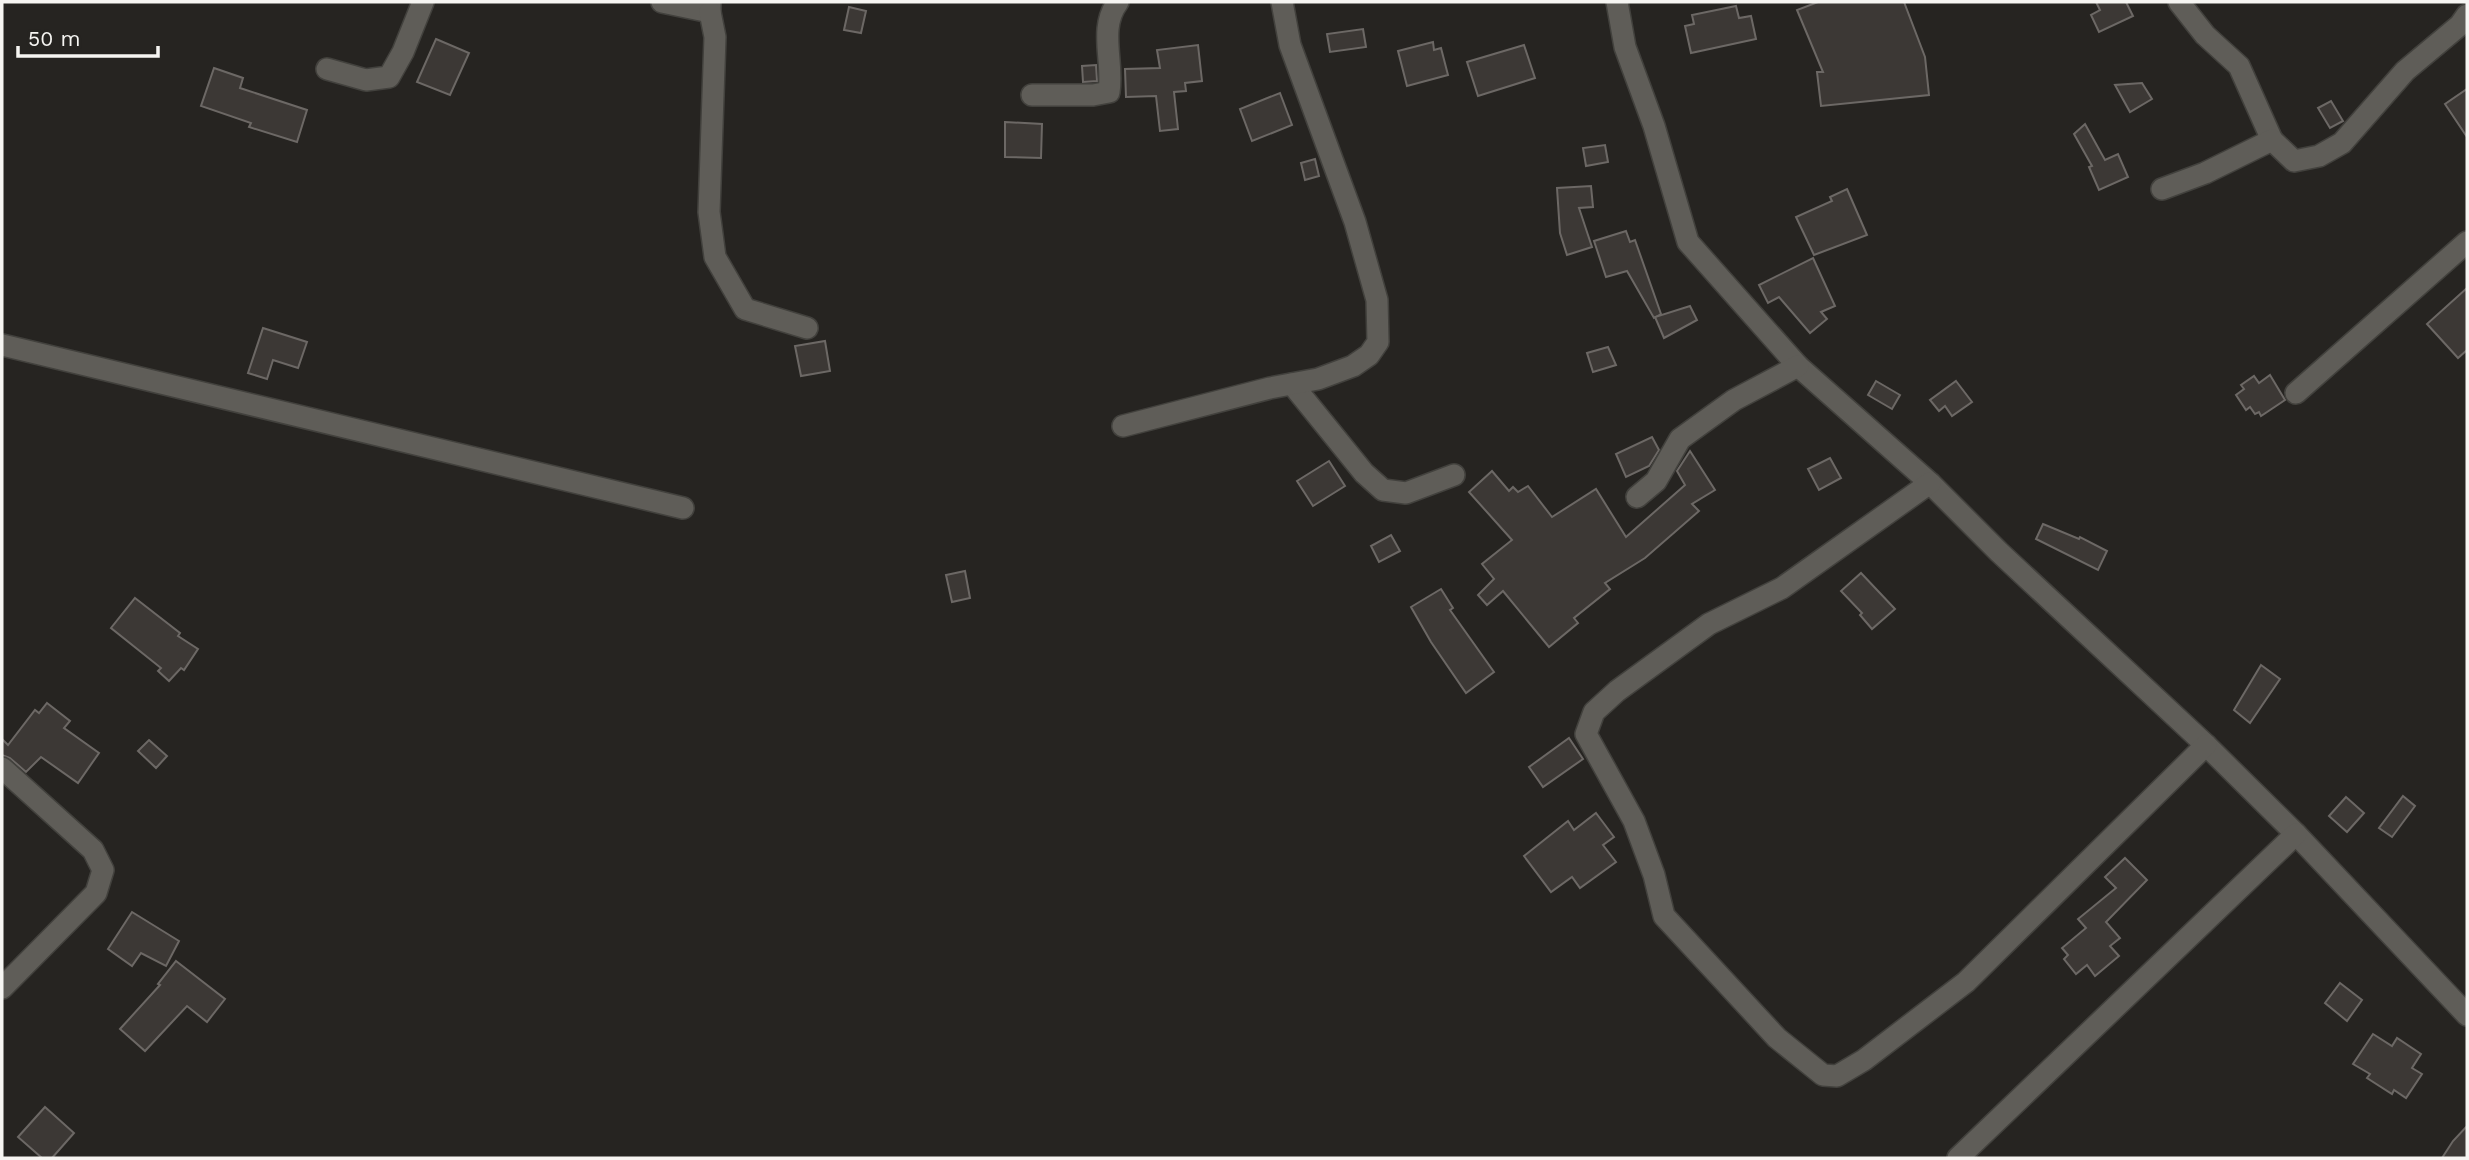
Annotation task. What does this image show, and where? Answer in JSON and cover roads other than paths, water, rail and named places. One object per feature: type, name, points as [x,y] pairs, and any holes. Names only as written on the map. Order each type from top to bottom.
[{"type":"street","points":[[327,69],[366,80],[389,77],[403,52],[423,2]]},
{"type":"street","points":[[662,2],[710,7],[715,37],[709,212],[715,257],[745,309],[807,328]]},
{"type":"street","points":[[1032,95],[1093,95],[1109,92],[1111,80],[1107,43],[1111,11],[1118,2]]},
{"type":"street","points":[[1123,426],[1318,379],[1353,366],[1369,355],[1378,342],[1377,300],[1356,222],[1290,45],[1282,2]]},
{"type":"street","points":[[1617,2],[1625,47],[1654,126],[1688,242],[1798,366],[1930,484],[2206,745],[2296,834],[2467,1015]]},
{"type":"street","points":[[2179,2],[2204,35],[2239,66],[2272,141],[2294,161],[2319,156],[2342,143],[2405,71],[2460,25],[2467,15]]},
{"type":"street","points":[[2162,188],[2204,173],[2272,141]]},
{"type":"street","points":[[2296,393],[2467,242]]},
{"type":"street","points":[[2,345],[683,508]]},
{"type":"street","points":[[1637,496],[1656,481],[1680,439],[1734,400],[1798,366]]},
{"type":"street","points":[[1292,384],[1364,473],[1383,490],[1406,493],[1454,475]]},
{"type":"street","points":[[1930,484],[1782,589],[1709,624],[1617,691],[1594,712],[1586,734],[1634,821],[1654,875],[1664,916],[1777,1038],[1822,1075],[1837,1076],[1864,1060],[1966,982],[2206,745]]},
{"type":"street","points":[[2,768],[93,850],[103,870],[96,893],[2,988]]},
{"type":"street","points":[[1958,1158],[2296,834]]}]
